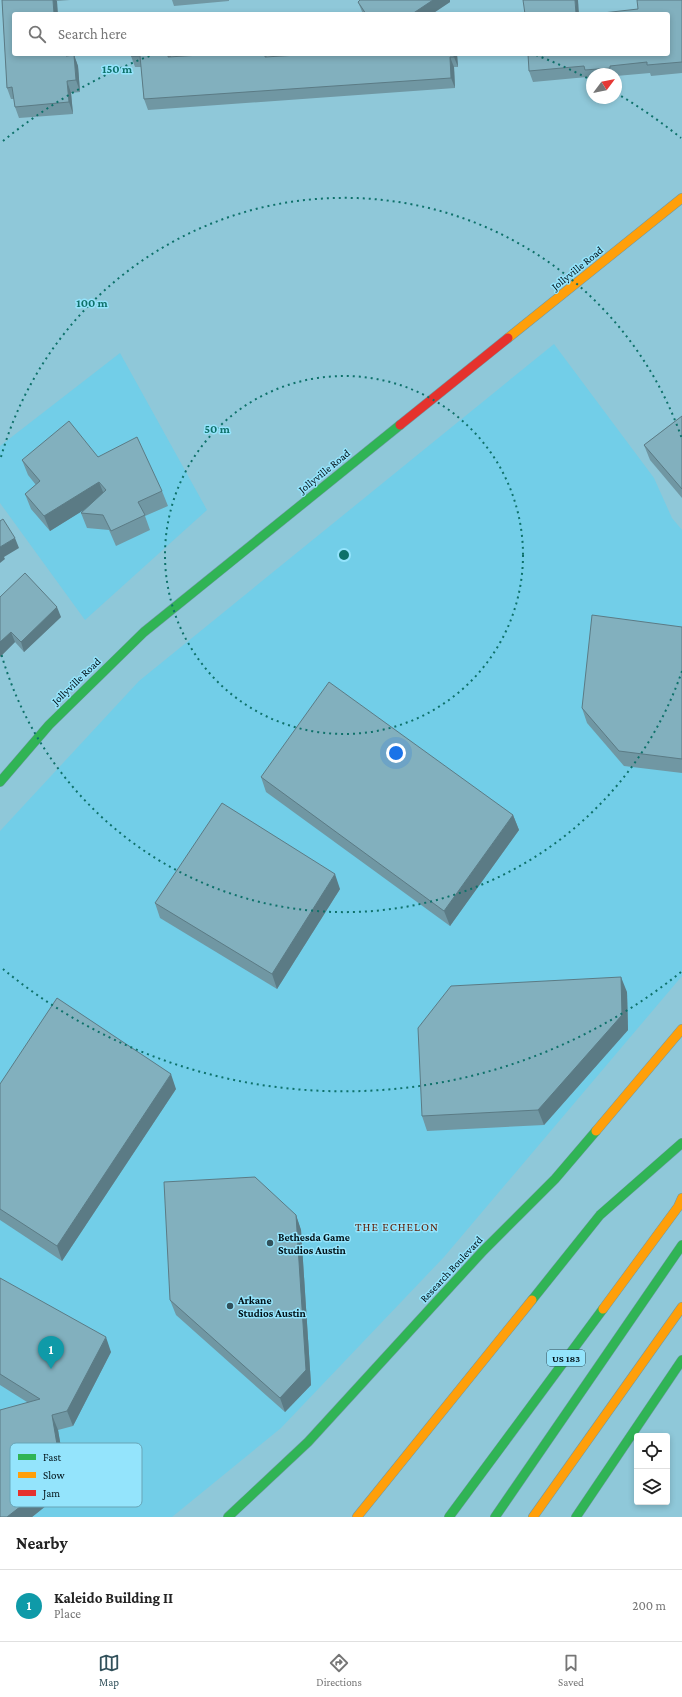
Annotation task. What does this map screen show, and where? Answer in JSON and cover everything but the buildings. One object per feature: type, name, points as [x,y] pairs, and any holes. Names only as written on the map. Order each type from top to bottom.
[{"type":"main road","name":"Jollyville Road","points":[[0,782],[49,725],[144,632],[682,198]]},
{"type":"main road","name":"Research Boulevard","points":[[228,1517],[308,1442],[477,1258],[555,1179],[682,1029]]},
{"type":"main road","points":[[357,1517],[600,1215],[682,1143]]},
{"type":"main road","name":"US 183","points":[[450,1517],[678,1207],[682,1198]]},
{"type":"main road","points":[[495,1517],[682,1245]]},
{"type":"main road","points":[[533,1517],[682,1307]]},
{"type":"main road","points":[[576,1517],[682,1360]]},
{"type":"shaded area","points":[[554,344],[654,478],[672,518],[682,530],[682,976],[444,1257],[281,1428],[172,1517],[0,1517],[0,831],[139,681]]},
{"type":"shaded area","points":[[120,353],[207,510],[85,620],[0,503],[0,446]]},
{"type":"traffic: fast","points":[[0,782],[49,725],[144,632],[400,425]]},
{"type":"traffic: fast","points":[[228,1517],[308,1442],[482,1252],[555,1179],[596,1131]]},
{"type":"traffic: fast","points":[[532,1300],[600,1215],[682,1143]]},
{"type":"traffic: fast","points":[[495,1517],[682,1245]]},
{"type":"traffic: fast","points":[[449,1517],[603,1309]]},
{"type":"traffic: fast","points":[[576,1517],[682,1360]]},
{"type":"traffic: slow","points":[[508,338],[682,198]]},
{"type":"traffic: slow","points":[[596,1131],[682,1029]]},
{"type":"traffic: slow","points":[[603,1309],[678,1207],[682,1198]]},
{"type":"traffic: slow","points":[[357,1517],[532,1300]]},
{"type":"traffic: slow","points":[[533,1517],[682,1307]]},
{"type":"traffic: jam","points":[[400,425],[508,338]]},
{"type":"place","name":"Bethesda Game Studios Austin","points":[[270,1243]]},
{"type":"place","name":"Arkane Studios Austin","points":[[230,1306]]},
{"type":"place","name":"Kaleido Building II","points":[[51,1369]]},
{"type":"district","name":"THE ECHELON","points":[[397,1227]]}]
